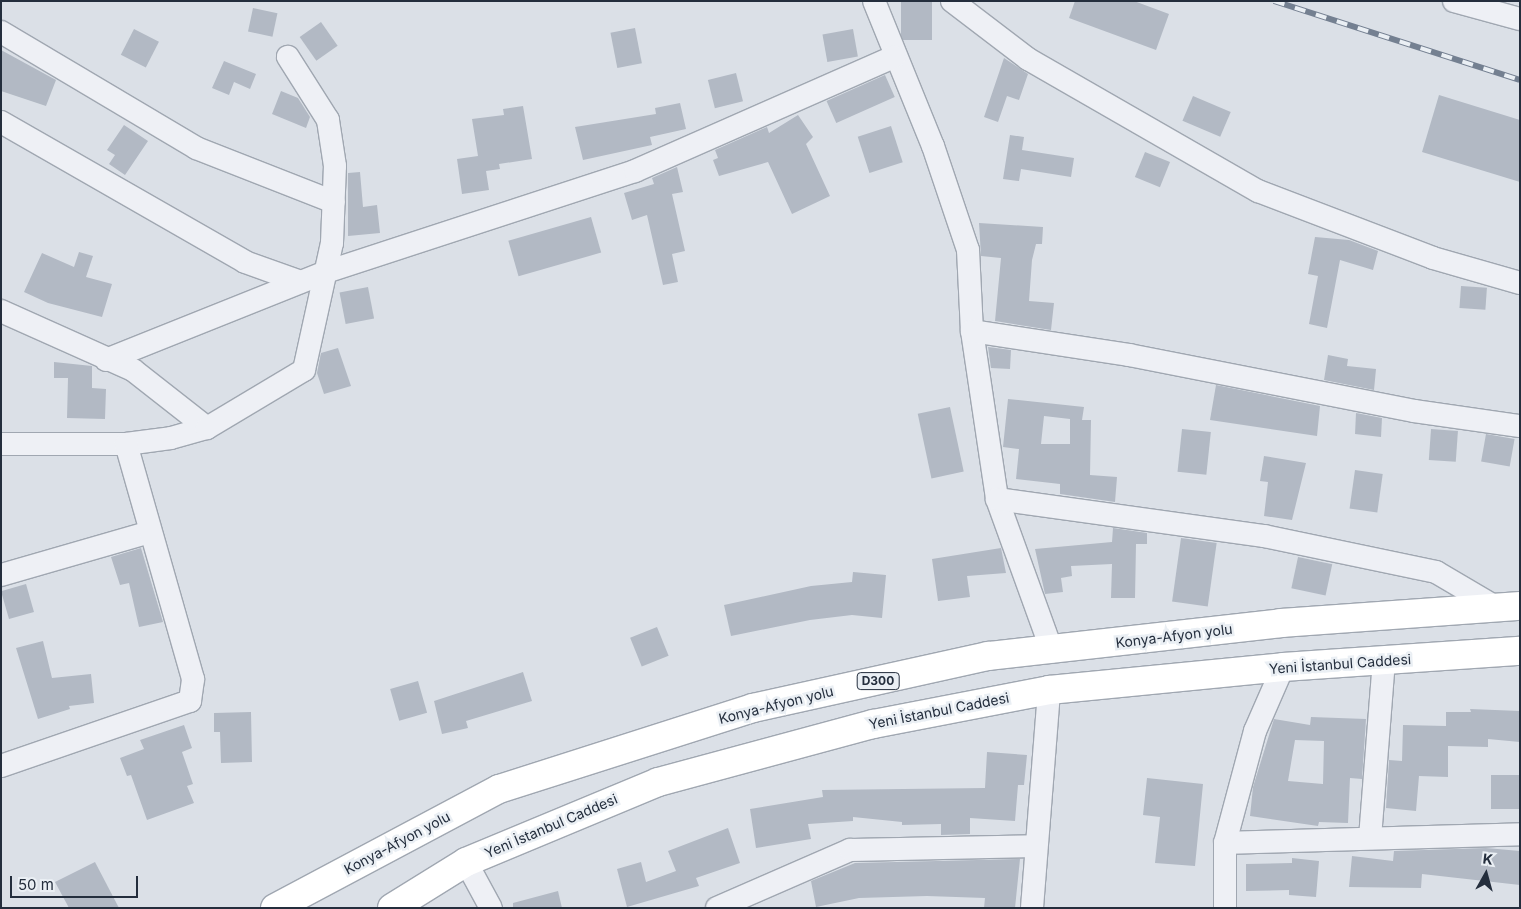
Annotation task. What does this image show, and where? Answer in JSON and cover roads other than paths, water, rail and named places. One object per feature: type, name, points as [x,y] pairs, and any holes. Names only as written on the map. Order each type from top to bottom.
[{"type":"highway","name":"Konya-Afyon yolu","points":[[275,908],[499,789],[753,708],[988,656],[1052,651],[1281,623],[1508,607]]},
{"type":"highway","name":"Yeni İstanbul Caddesi","points":[[392,908],[466,862],[658,782],[873,724],[1049,690],[1283,667],[1520,651]]},
{"type":"street","points":[[874,1],[894,57],[933,146],[968,250],[972,331],[998,499],[1052,651]]},
{"type":"street","points":[[952,1],[1028,59],[1258,191],[1433,258],[1520,283]]},
{"type":"street","points":[[1454,1],[1520,19]]},
{"type":"street","points":[[1,32],[196,148],[334,202]]},
{"type":"street","points":[[1,444],[126,444],[207,428],[304,370],[326,272],[334,202],[335,166],[328,120],[288,57]]},
{"type":"street","points":[[106,360],[326,272],[634,171],[894,57]]},
{"type":"street","points":[[1,122],[245,262],[301,282]]},
{"type":"street","points":[[1,310],[106,360],[133,370],[207,428]]},
{"type":"street","points":[[972,331],[1129,355],[1414,411],[1520,426]]},
{"type":"street","points":[[1,766],[190,702],[193,679],[126,444]]},
{"type":"street","points":[[998,499],[1264,536],[1436,572],[1508,607]]},
{"type":"street","points":[[1,575],[150,532]]},
{"type":"street","points":[[1370,838],[1384,661]]},
{"type":"street","points":[[1225,908],[1225,843],[1255,731],[1283,667]]},
{"type":"street","points":[[1032,908],[1049,690]]},
{"type":"street","points":[[1225,843],[1520,834]]},
{"type":"street","points":[[717,908],[850,850],[1036,846]]},
{"type":"street","points":[[466,862],[491,908]]},
{"type":"railway","points":[[1274,1],[1520,80]]}]
